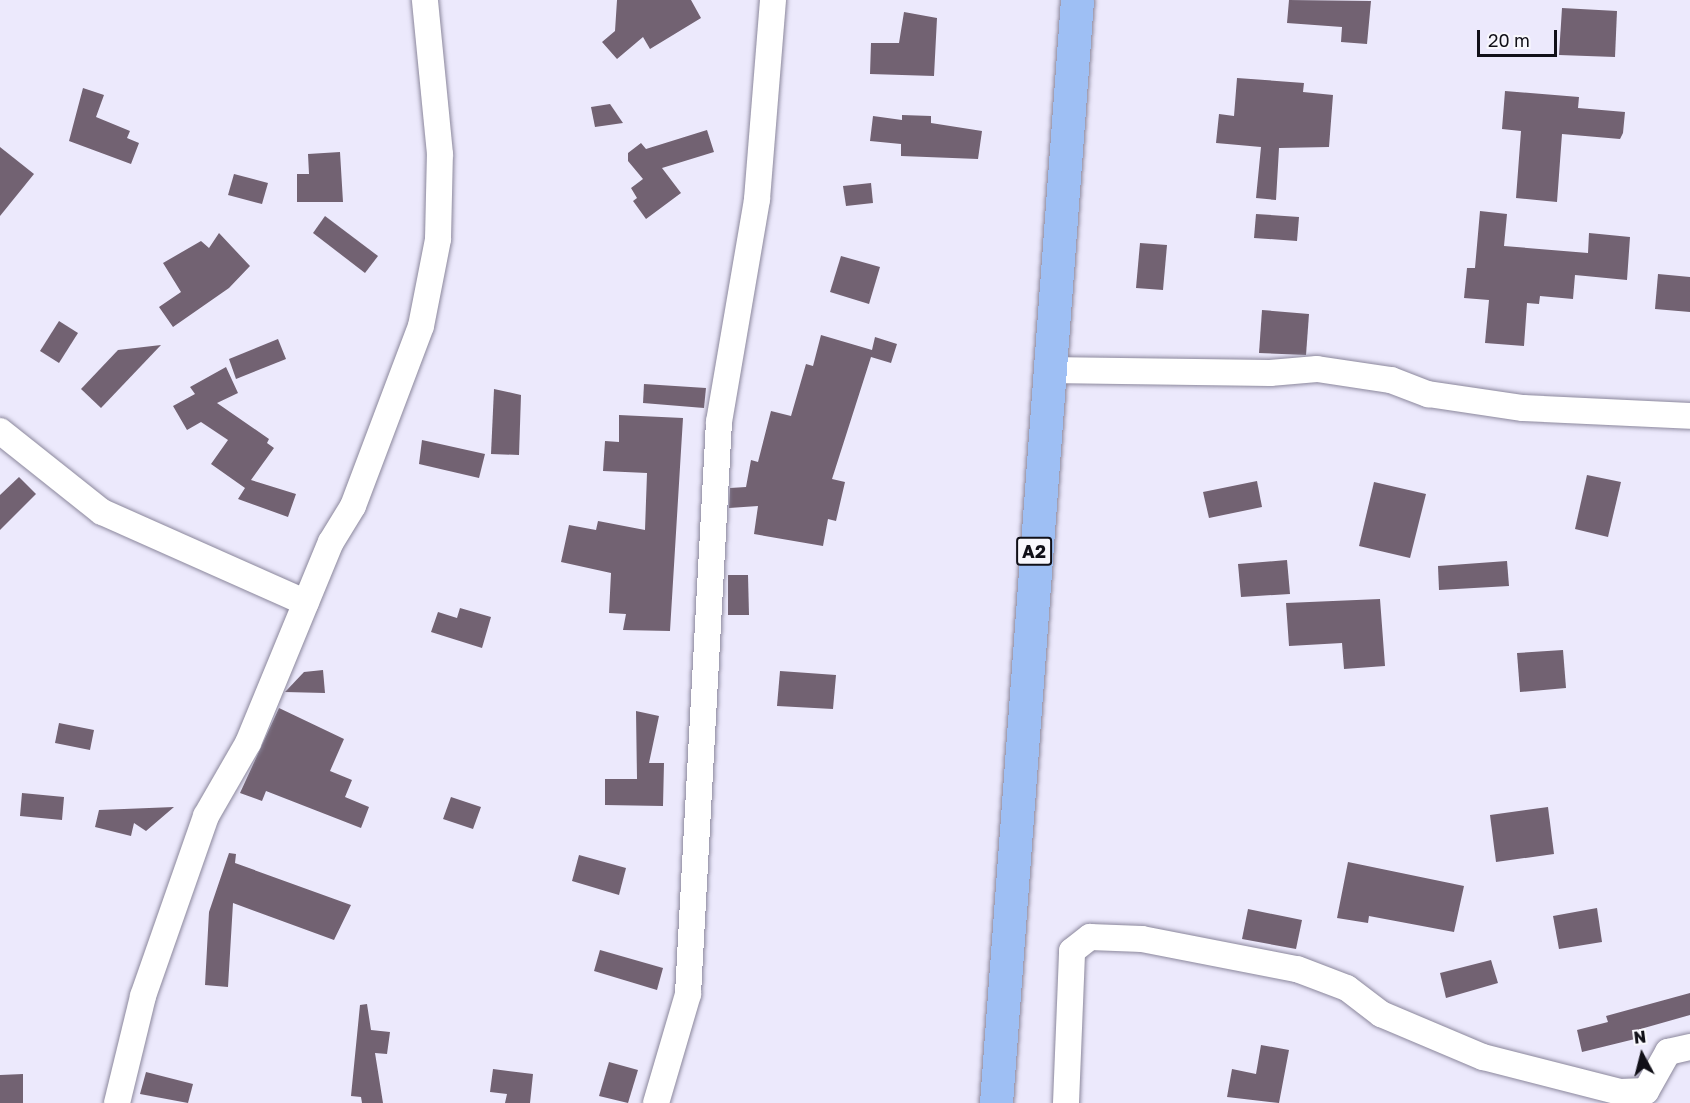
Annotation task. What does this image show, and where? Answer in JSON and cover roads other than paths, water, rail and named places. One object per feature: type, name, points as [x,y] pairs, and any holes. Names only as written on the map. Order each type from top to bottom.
[{"type":"highway","name":"A2","points":[[996,1103],[1047,370],[1077,0]]},
{"type":"street","points":[[117,1103],[143,996],[206,816],[248,743],[306,603],[398,394],[421,326],[434,261],[440,154],[425,0]]},
{"type":"street","points":[[656,1103],[688,994],[719,422],[757,199],[773,0]]},
{"type":"street","points":[[1047,370],[1270,374],[1317,369],[1391,380],[1428,394],[1523,408],[1690,416]]},
{"type":"street","points":[[0,431],[102,512],[306,603]]},
{"type":"street","points":[[1066,1103],[1072,951],[1090,937],[1142,939],[1297,969],[1347,988],[1381,1014],[1483,1057],[1620,1092],[1646,1091],[1668,1052],[1690,1047]]}]
